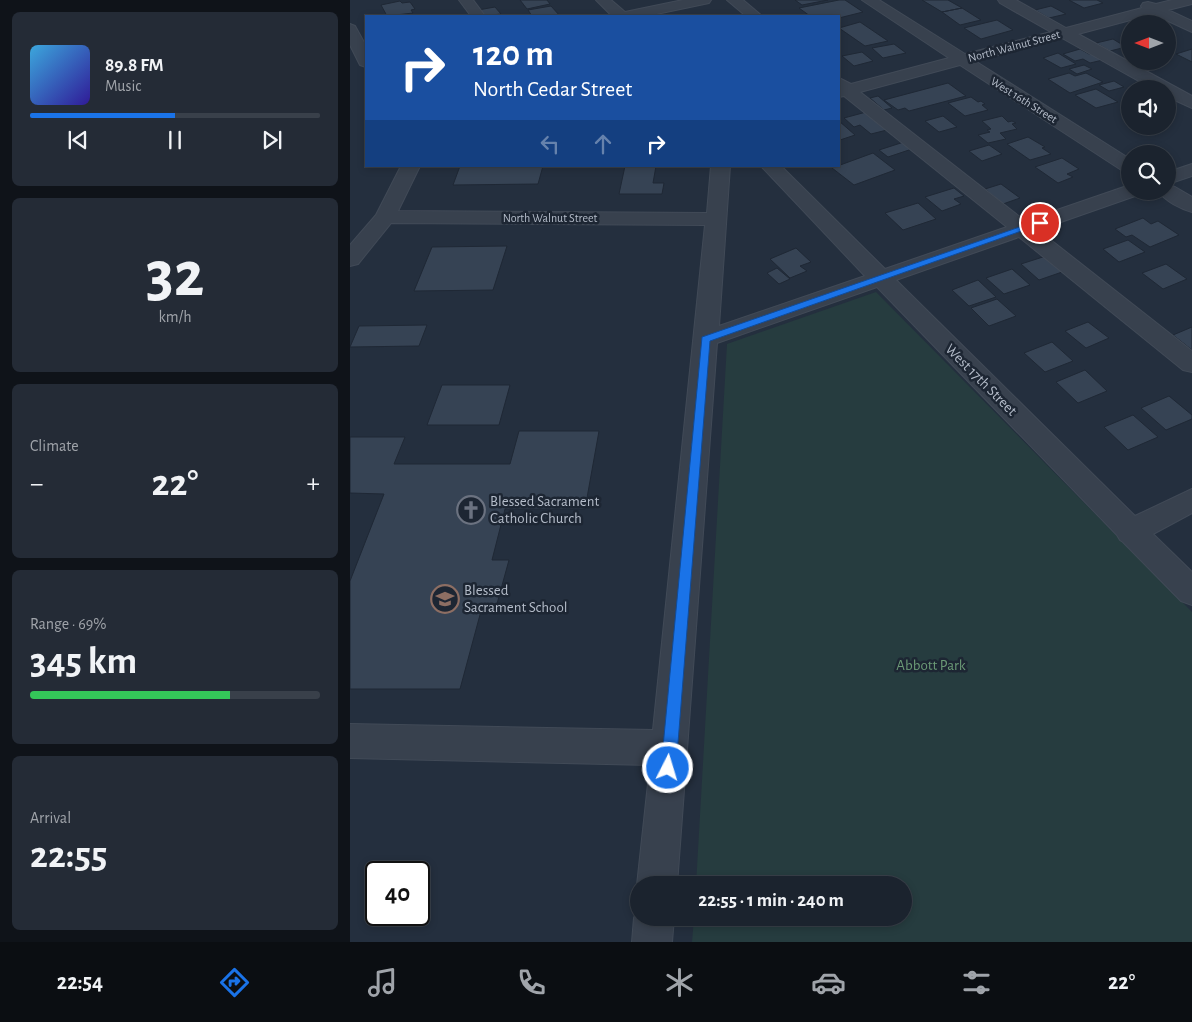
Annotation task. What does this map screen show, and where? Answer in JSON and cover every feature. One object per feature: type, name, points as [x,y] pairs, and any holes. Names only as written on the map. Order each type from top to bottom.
[{"type":"street","points":[[466,0],[477,15]]},
{"type":"street","points":[[603,0],[619,15]]},
{"type":"street","points":[[633,15],[704,0]]},
{"type":"street","points":[[734,0],[753,15]]},
{"type":"street","name":"West 16th Street","points":[[869,0],[1121,161]]},
{"type":"street","points":[[1006,0],[1150,80]]},
{"type":"street","points":[[1136,0],[1192,27]]},
{"type":"street","name":"North Walnut Street","points":[[841,88],[960,60],[1188,0]]},
{"type":"street","points":[[350,29],[364,70]]},
{"type":"street","points":[[841,88],[1192,364]]},
{"type":"street","points":[[1176,94],[1192,103]]},
{"type":"street","points":[[350,259],[385,217],[410,167]]},
{"type":"street","points":[[658,876],[721,167]]},
{"type":"street","name":"West 17th Street","points":[[771,167],[1130,532],[1192,592]]},
{"type":"street","points":[[1176,175],[1192,170]]},
{"type":"street","points":[[705,339],[1121,194]]},
{"type":"street","points":[[1176,196],[1192,206]]},
{"type":"street","name":"North Walnut Street","points":[[385,217],[716,219]]},
{"type":"street","points":[[1130,532],[1192,500]]},
{"type":"street","points":[[350,741],[670,748]]},
{"type":"street","points":[[652,942],[653,926]]},
{"type":"green space","name":"Abbott Park","points":[[876,292],[1192,612],[1192,942],[692,942],[693,926],[912,926],[912,876],[697,876],[727,344]]},
{"type":"building","points":[[520,0],[547,0],[550,4],[527,9]]},
{"type":"building","points":[[795,0],[828,0],[802,5]]},
{"type":"building","points":[[845,0],[863,12],[840,18],[840,15],[809,15],[799,8]]},
{"type":"building","points":[[922,0],[948,0],[962,8],[942,12]]},
{"type":"building","points":[[1069,0],[1097,0],[1103,3],[1084,8]]},
{"type":"building","points":[[400,1],[402,3],[410,2],[415,9],[411,10],[413,13],[386,15],[381,5]]},
{"type":"building","points":[[551,6],[559,15],[531,15],[528,10]]},
{"type":"building","points":[[1051,6],[1066,14],[1049,18],[1035,10]]},
{"type":"building","points":[[495,7],[501,14],[481,15],[478,10]]},
{"type":"building","points":[[962,8],[981,20],[960,25],[942,12]]},
{"type":"building","points":[[997,20],[1013,30],[981,39],[964,28]]},
{"type":"building","points":[[860,22],[888,41],[865,46],[840,28]]},
{"type":"building","points":[[1113,39],[1121,44],[1121,48],[1110,51],[1096,43]]},
{"type":"building","points":[[894,44],[906,53],[883,58],[872,48]]},
{"type":"building","points":[[1080,49],[1089,54],[1096,53],[1107,59],[1090,63],[1083,59],[1075,61],[1063,54]]},
{"type":"building","points":[[1192,49],[1192,62],[1176,54]]},
{"type":"building","points":[[862,52],[873,61],[854,66],[842,56]]},
{"type":"building","points":[[1058,53],[1076,64],[1061,68],[1043,58]]},
{"type":"building","points":[[1084,65],[1092,69],[1077,74],[1069,69]]},
{"type":"building","points":[[1069,73],[1075,76],[1086,73],[1103,82],[1070,93],[1048,79]]},
{"type":"building","points":[[1114,81],[1121,85],[1121,88],[1109,91],[1099,85]]},
{"type":"building","points":[[948,83],[966,96],[909,111],[905,108],[898,110],[884,100]]},
{"type":"building","points":[[1096,89],[1118,102],[1096,108],[1075,95]]},
{"type":"building","points":[[878,96],[892,108],[884,110],[870,98]]},
{"type":"building","points":[[971,97],[985,104],[982,105],[988,110],[965,116],[948,103]]},
{"type":"building","points":[[870,111],[891,129],[871,134],[860,125],[854,127],[844,118]]},
{"type":"building","points":[[943,116],[957,127],[939,132],[925,121]]},
{"type":"building","points":[[1002,116],[1008,122],[1016,123],[1012,124],[1017,129],[1000,133],[1006,139],[988,143],[978,135],[990,132],[987,130],[991,129],[982,121]]},
{"type":"building","points":[[840,122],[855,135],[840,140]]},
{"type":"building","points":[[1028,137],[1045,147],[1042,148],[1051,154],[1030,160],[1007,144]]},
{"type":"building","points":[[907,141],[915,148],[888,157],[879,150]]},
{"type":"building","points":[[989,145],[1002,154],[982,161],[969,151]]},
{"type":"building","points":[[873,153],[895,170],[854,185],[832,168],[840,167],[840,165]]},
{"type":"building","points":[[1062,158],[1079,169],[1067,174],[1073,177],[1058,183],[1035,167]]},
{"type":"building","points":[[460,167],[543,167],[538,184],[453,185]]},
{"type":"building","points":[[625,167],[656,167],[653,183],[664,183],[662,194],[619,194]]},
{"type":"building","points":[[1001,184],[1020,198],[1003,204],[985,189]]},
{"type":"building","points":[[954,188],[964,196],[954,199],[961,204],[942,211],[925,197]]},
{"type":"building","points":[[918,203],[936,219],[903,230],[885,213]]},
{"type":"building","points":[[1143,218],[1151,224],[1158,221],[1179,235],[1150,247],[1132,235],[1126,237],[1115,229]]},
{"type":"building","points":[[1128,240],[1145,252],[1119,262],[1103,249]]},
{"type":"building","points":[[507,246],[493,290],[414,291],[432,247]]},
{"type":"building","points":[[796,248],[811,262],[800,266],[807,271],[790,278],[770,259]]},
{"type":"building","points":[[1046,256],[1065,271],[1039,280],[1021,264]]},
{"type":"building","points":[[1166,264],[1187,279],[1163,289],[1142,273]]},
{"type":"building","points":[[777,268],[790,279],[779,284],[767,273]]},
{"type":"building","points":[[1012,269],[1030,285],[1004,294],[986,278]]},
{"type":"building","points":[[978,280],[996,297],[969,306],[952,290]]},
{"type":"building","points":[[997,299],[1016,316],[989,326],[971,308]]},
{"type":"building","points":[[1088,322],[1109,338],[1086,348],[1065,331]]},
{"type":"building","points":[[427,325],[419,346],[350,347],[359,326]]},
{"type":"building","points":[[1192,327],[1192,350],[1173,335]]},
{"type":"building","points":[[1052,342],[1073,361],[1045,372],[1024,353]]},
{"type":"building","points":[[1085,370],[1107,391],[1078,403],[1056,382]]},
{"type":"building","points":[[442,385],[510,385],[499,425],[427,425]]},
{"type":"building","points":[[1169,396],[1192,415],[1192,419],[1166,430],[1141,408]]},
{"type":"building","points":[[1133,415],[1158,437],[1128,450],[1104,427]]},
{"type":"building","points":[[519,431],[599,431],[585,509],[505,509],[492,560],[509,560],[495,611],[481,611],[460,689],[350,689],[350,581],[384,494],[350,493],[350,437],[405,437],[394,464],[510,464]]},
{"type":"place","name":"Blessed Sacrament Catholic Church","points":[[471,510]]},
{"type":"place","name":"Blessed Sacrament School","points":[[445,599]]},
{"type":"route","points":[[668,768],[705,339],[1040,223]]}]
